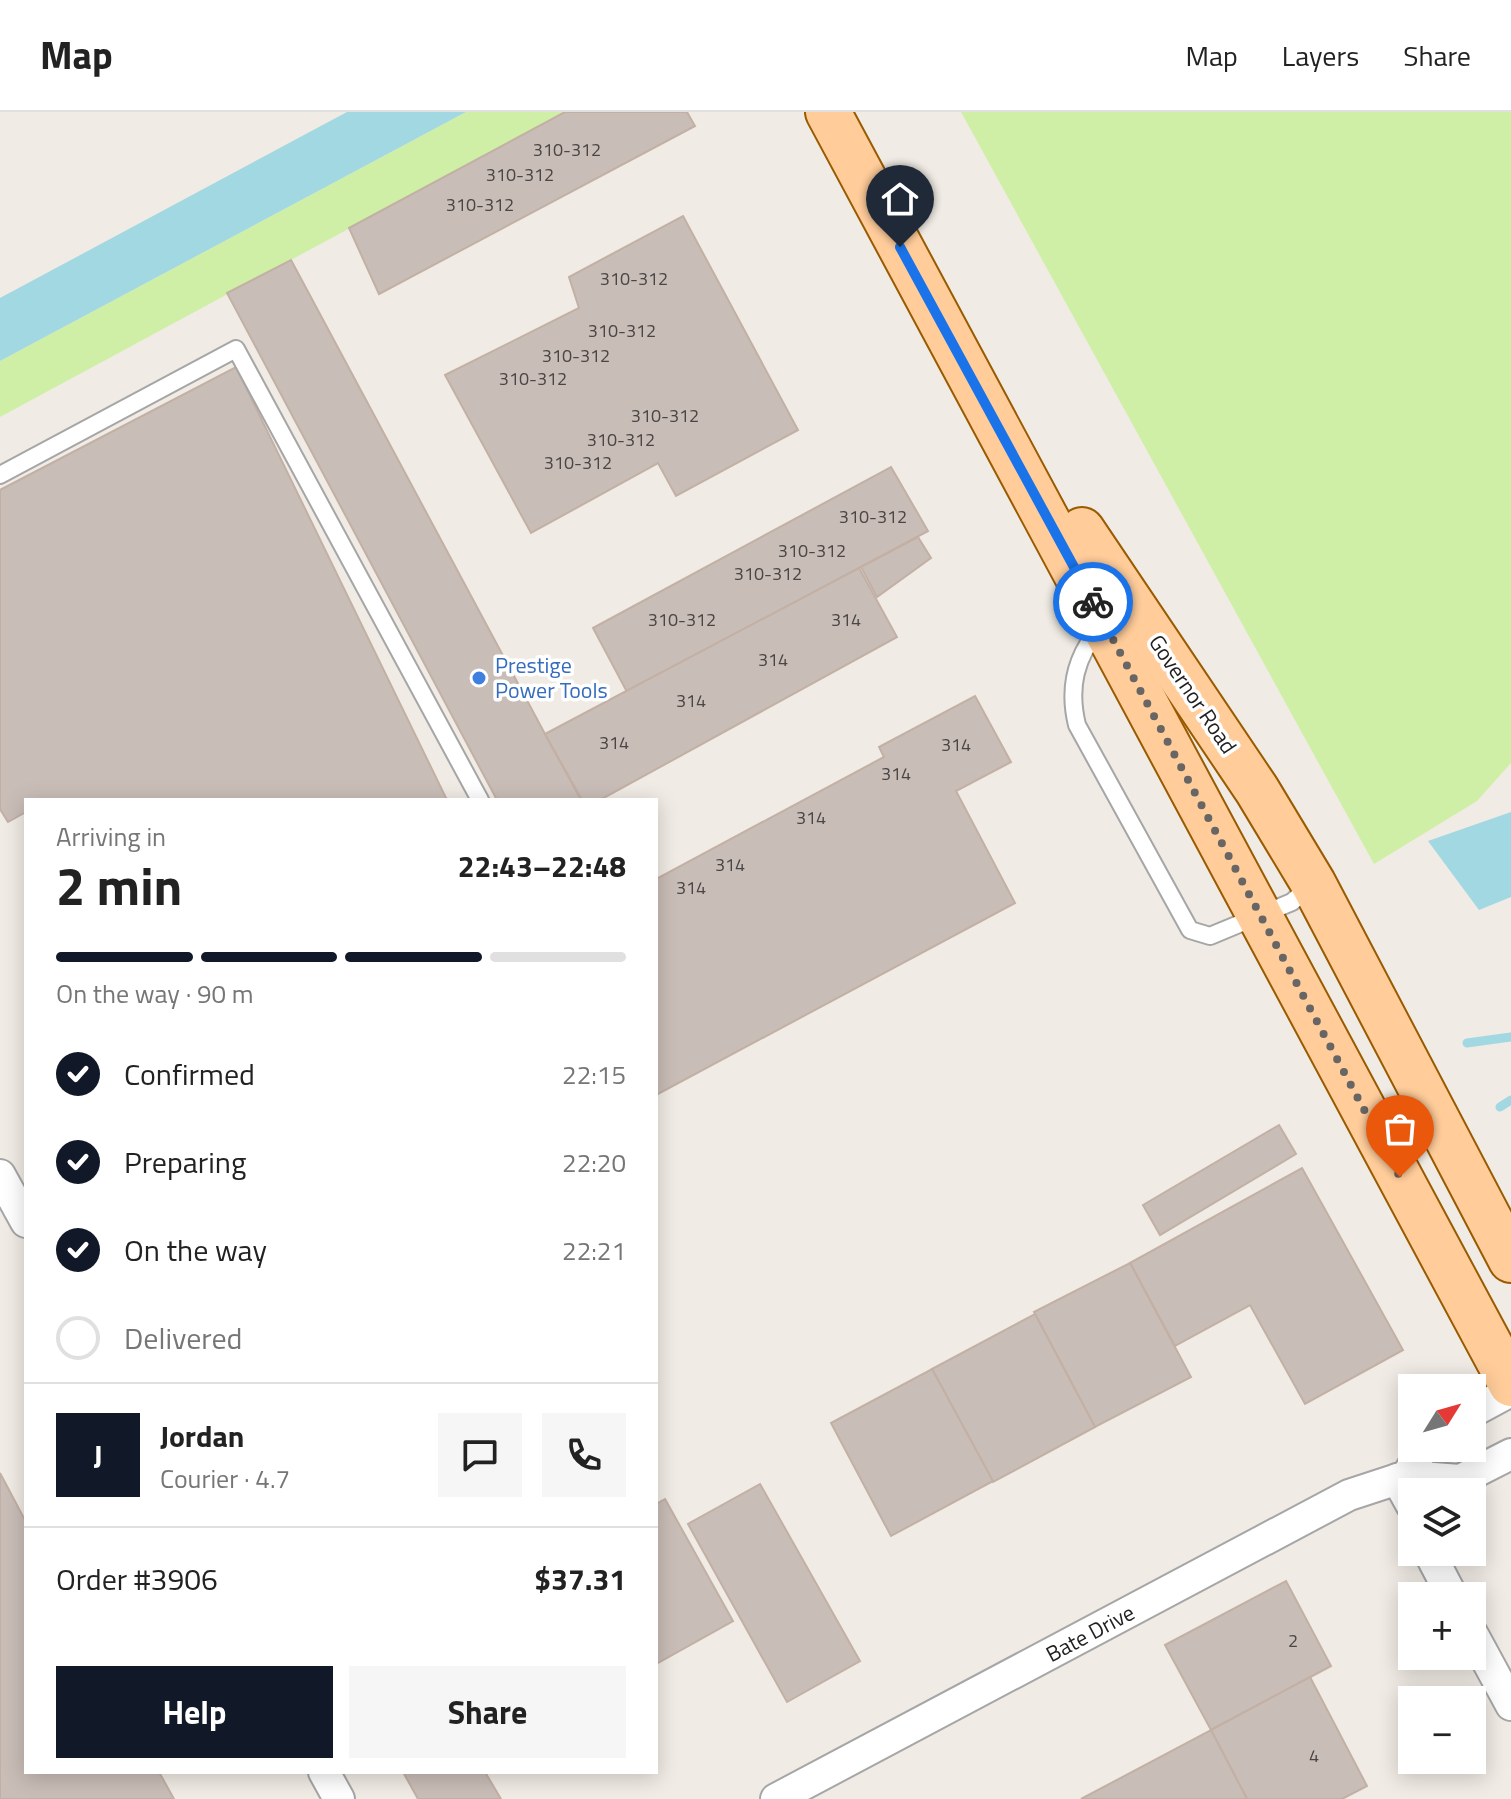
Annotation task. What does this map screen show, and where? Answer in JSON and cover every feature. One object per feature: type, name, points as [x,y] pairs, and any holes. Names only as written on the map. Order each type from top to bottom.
[{"type":"main road","name":"Governor Road","points":[[828,112],[1511,1384]]},
{"type":"main road","name":"Governor Road","points":[[958,350],[1222,738],[1313,883],[1511,1260]]},
{"type":"street","points":[[0,1175],[24,1218]]},
{"type":"street","points":[[1486,1404],[1511,1391]]},
{"type":"street","name":"Bate Drive","points":[[1464,1478],[1511,1454]]},
{"type":"street","name":"Bate Drive","points":[[776,1799],[1349,1495],[1398,1488]]},
{"type":"street","points":[[1486,1659],[1511,1705]]},
{"type":"street","points":[[325,1774],[339,1799]]},
{"type":"lane","points":[[0,475],[236,349],[479,798]]},
{"type":"lane","points":[[1104,623],[1086,645],[1077,666],[1071,699],[1077,725],[1190,930],[1210,936],[1262,917],[1292,902],[1313,883]]},
{"type":"green space","points":[[466,112],[565,112],[0,417],[0,361]]},
{"type":"green space","points":[[961,112],[1511,112],[1511,763],[1477,801],[1374,864]]},
{"type":"water","points":[[347,112],[466,112],[0,361],[0,298]]},
{"type":"water","points":[[1511,812],[1511,897],[1479,910],[1428,841]]},
{"type":"building","points":[[565,112],[687,112],[695,126],[379,294],[349,228]]},
{"type":"building","points":[[683,216],[798,430],[676,496],[658,463],[531,533],[445,375],[579,308],[569,277]]},
{"type":"building","points":[[291,260],[580,798],[496,798],[227,293]]},
{"type":"building","points":[[236,367],[446,798],[24,798],[24,813],[8,822],[0,809],[0,490]]},
{"type":"building","points":[[891,467],[928,531],[627,692],[593,628]]},
{"type":"building","points":[[918,537],[931,558],[877,597],[861,567]]},
{"type":"building","points":[[859,568],[897,637],[604,798],[581,798],[545,734]]},
{"type":"building","points":[[975,696],[1011,762],[956,791],[1015,903],[658,1094],[658,878],[884,757],[879,747]]},
{"type":"building","points":[[1279,1125],[1296,1154],[1160,1235],[1143,1205]]},
{"type":"building","points":[[1302,1168],[1403,1350],[1305,1404],[1250,1305],[1175,1346],[1130,1263]]},
{"type":"building","points":[[1130,1263],[1191,1377],[1095,1427],[1034,1312]]},
{"type":"building","points":[[1035,1314],[1095,1427],[993,1482],[932,1369]]},
{"type":"building","points":[[932,1369],[993,1481],[891,1536],[831,1423]]},
{"type":"building","points":[[0,1473],[24,1518],[24,1774],[160,1774],[174,1799],[0,1799]]},
{"type":"building","points":[[760,1484],[860,1661],[787,1702],[688,1524]]},
{"type":"building","points":[[665,1499],[733,1621],[658,1663],[658,1503]]},
{"type":"building","points":[[1286,1581],[1331,1666],[1211,1730],[1165,1645]]},
{"type":"building","points":[[1310,1677],[1367,1786],[1342,1799],[1247,1799],[1211,1730]]},
{"type":"building","points":[[1211,1730],[1247,1799],[1081,1799]]},
{"type":"building","points":[[404,1774],[486,1774],[501,1799],[418,1799]]},
{"type":"waterway","points":[[1467,1043],[1511,1037]]},
{"type":"waterway","points":[[1500,1107],[1511,1100]]},
{"type":"way so far","points":[[1093,602],[1400,1177]]},
{"type":"place","name":"Prestige Power Tools","points":[[479,678]]},
{"type":"route","points":[[900,247],[1093,602]]}]
